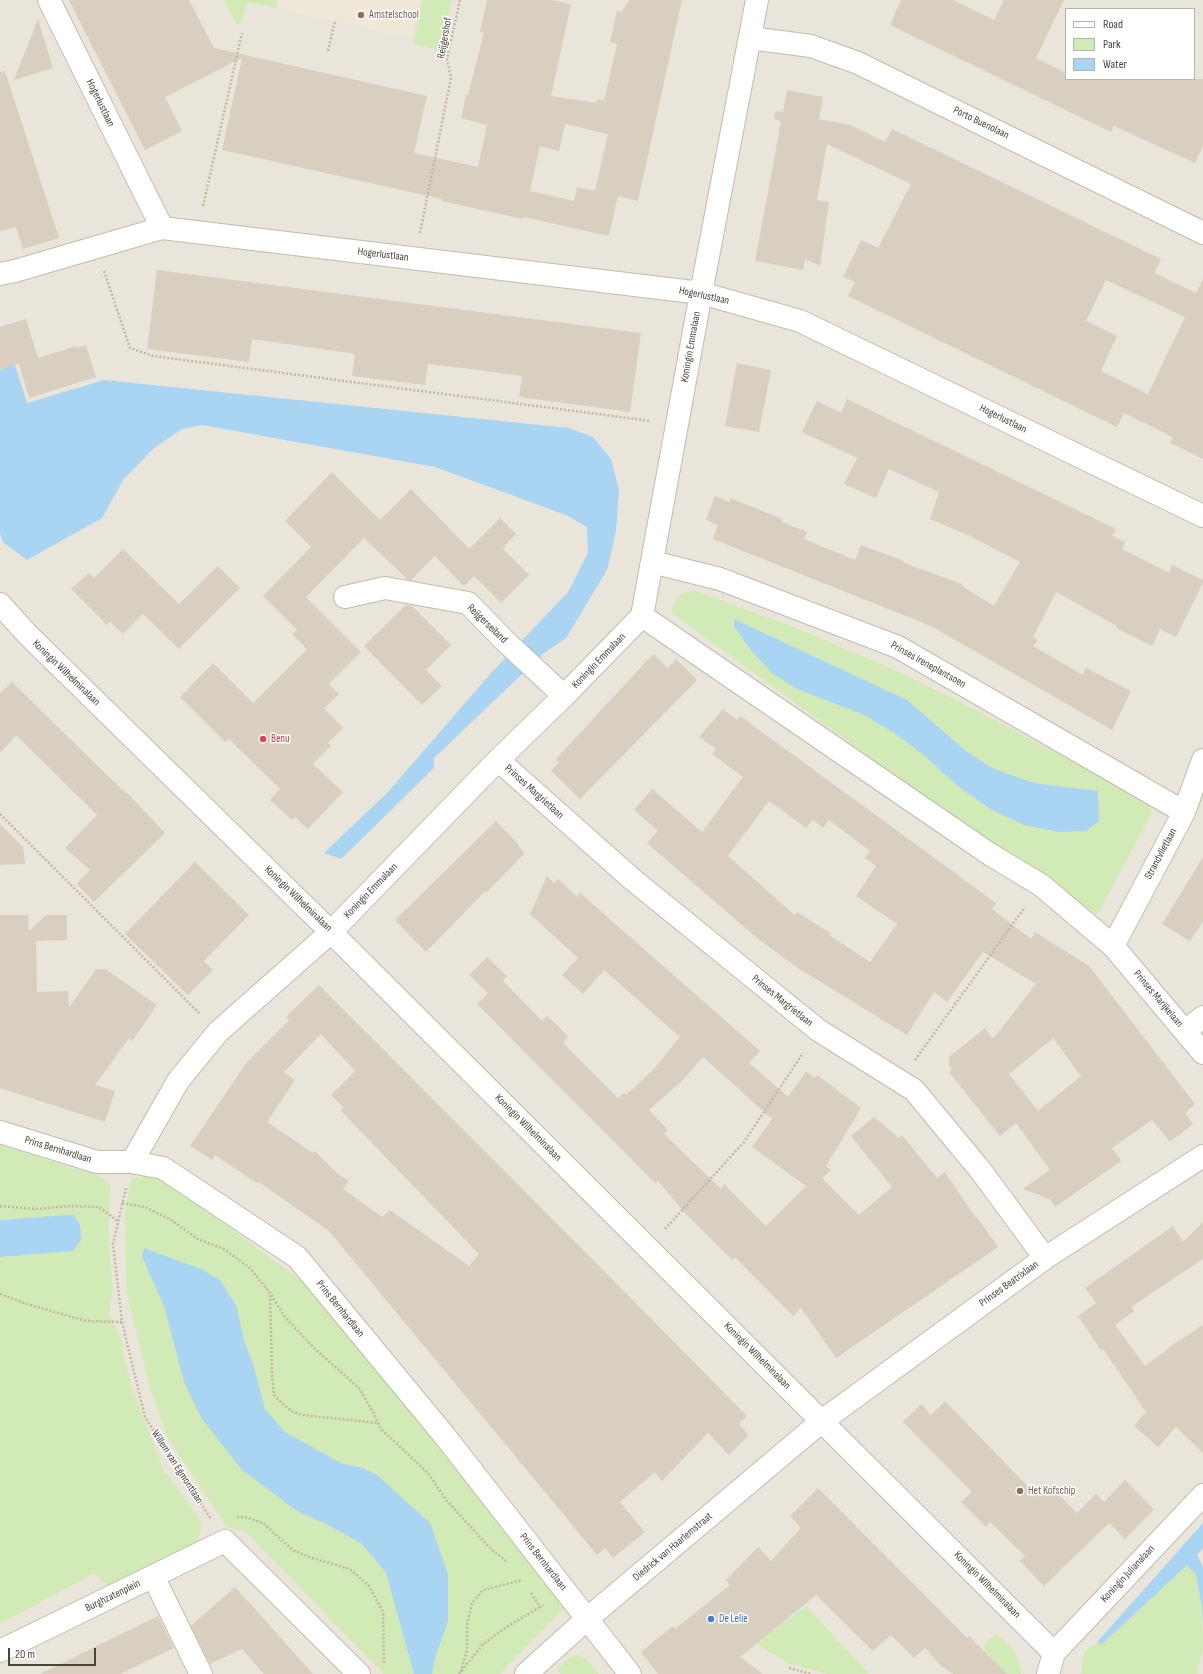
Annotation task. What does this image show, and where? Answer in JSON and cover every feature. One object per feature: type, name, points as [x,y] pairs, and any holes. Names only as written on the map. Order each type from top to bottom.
[{"type":"street","name":"Hogerlustlaan","points":[[49,0],[162,228]]},
{"type":"street","name":"Koningin Emmalaan","points":[[132,1162],[178,1081],[218,1032],[331,932],[498,760],[564,696],[642,616],[701,293],[757,0]]},
{"type":"street","name":"Porto Buenolaan","points":[[750,38],[811,46],[858,63],[1203,233]]},
{"type":"street","name":"Hogerlustlaan","points":[[0,274],[15,271],[162,228],[701,293],[800,321],[1203,516]]},
{"type":"street","name":"Prinses Ireneplantsoen","points":[[652,562],[720,579],[898,647],[1184,812]]},
{"type":"street","name":"Reijgerseiland","points":[[345,597],[385,588],[468,603],[541,676],[564,696]]},
{"type":"street","name":"Koningin Wilhelminalaan","points":[[0,604],[28,635],[331,932],[1054,1653]]},
{"type":"street","points":[[642,616],[991,856],[1040,885],[1113,946]]},
{"type":"street","name":"Prinses Margrietlaan","points":[[498,760],[632,879],[818,1030],[914,1090],[980,1171],[1045,1258]]},
{"type":"street","name":"Strandvlietlaan","points":[[1113,946],[1184,812],[1203,760]]},
{"type":"street","name":"Prinses Marijkelaan","points":[[1113,946],[1203,1053]]},
{"type":"street","points":[[1185,1031],[1203,1017]]},
{"type":"street","name":"Prins Bernhardlaan","points":[[0,1132],[97,1162],[132,1162],[163,1168],[297,1257],[444,1435],[630,1674]]},
{"type":"street","name":"Prinses Beatrixlaan","points":[[822,1421],[1045,1258],[1203,1156]]},
{"type":"street","name":"Diedrick van Haarlemstraat","points":[[526,1674],[587,1619],[822,1421]]},
{"type":"street","name":"Koningin Julianalaan","points":[[1054,1653],[1203,1495]]},
{"type":"street","points":[[221,1533],[359,1674]]},
{"type":"street","name":"Burghzatenplein","points":[[0,1651],[153,1576],[221,1533]]},
{"type":"street","points":[[153,1576],[201,1674]]},
{"type":"street","points":[[1048,1674],[1054,1653]]},
{"type":"path","name":"Reijgershof","points":[[415,258],[451,78],[447,59],[460,0]]},
{"type":"path","points":[[328,52],[335,21]]},
{"type":"path","points":[[198,232],[242,33]]},
{"type":"path","points":[[96,247],[130,348],[153,356],[677,424]]},
{"type":"path","points":[[0,814],[218,1032]]},
{"type":"path","points":[[900,1080],[1040,885]]},
{"type":"path","points":[[648,1247],[744,1142],[818,1030]]},
{"type":"path","name":"Willem van Egmontlaan","points":[[221,1533],[145,1417],[122,1322],[113,1244],[122,1203],[145,1207],[171,1220],[198,1239],[224,1249],[250,1268],[270,1293]]},
{"type":"path","points":[[0,1206],[36,1209],[70,1206],[99,1207],[118,1221]]},
{"type":"path","points":[[270,1293],[274,1395],[292,1411],[302,1415],[378,1423]]},
{"type":"path","points":[[270,1293],[284,1316],[309,1342],[359,1388],[381,1429],[427,1472],[446,1501],[485,1543],[508,1562]]},
{"type":"path","points":[[0,1294],[24,1303],[86,1321],[122,1322]]},
{"type":"path","points":[[221,1533],[227,1518],[245,1517],[262,1523],[294,1551],[350,1569],[368,1586],[383,1612],[384,1666]]},
{"type":"path","points":[[517,1574],[525,1584]]},
{"type":"path","points":[[460,1673],[467,1650],[468,1625],[472,1604],[483,1590],[522,1580]]},
{"type":"path","points":[[528,1588],[540,1607]]},
{"type":"path","points":[[460,1673],[482,1644],[540,1607],[564,1589]]},
{"type":"path","points":[[788,1668],[811,1674]]},
{"type":"shaded area","points":[[0,0],[1203,0],[1203,1674],[0,1674]]},
{"type":"shaded area","name":"Amstelschool","points":[[277,0],[420,0],[411,38],[276,8]]},
{"type":"green space","points":[[224,0],[277,0],[276,8],[247,2],[241,25],[236,23]]},
{"type":"green space","points":[[423,0],[452,0],[440,50],[413,44]]},
{"type":"green space","points":[[696,591],[794,627],[897,671],[972,708],[1150,803],[1151,814],[1097,915],[900,779],[672,613],[675,600],[683,592]],"holes":[[[734,619],[907,700],[966,751],[992,768],[1034,783],[1098,791],[1099,821],[1024,825],[990,809],[959,787],[921,753],[894,733],[864,715],[797,689]]]},
{"type":"green space","points":[[0,1144],[74,1169],[94,1173],[110,1184],[108,1238],[113,1286],[109,1315],[120,1337],[131,1385],[163,1469],[202,1523],[198,1541],[154,1569],[111,1590],[94,1573],[0,1624],[0,1257],[73,1251],[66,1215],[0,1220]]},
{"type":"green space","points":[[132,1177],[161,1177],[304,1283],[355,1341],[567,1605],[500,1674],[432,1674],[435,1658],[448,1621],[363,1468],[341,1463],[285,1432],[265,1409],[254,1367],[244,1340],[142,1257],[164,1306],[184,1382],[297,1511],[328,1525],[362,1544],[386,1573],[414,1674],[384,1674],[246,1532],[227,1527],[167,1436],[151,1390],[126,1291],[125,1209]]},
{"type":"green space","points":[[1187,1565],[1196,1575],[1202,1607],[1203,1649],[1197,1674],[1081,1674],[1084,1653],[1098,1641],[1101,1645]]},
{"type":"green space","points":[[806,1606],[869,1674],[827,1674],[788,1663],[736,1631],[755,1616],[770,1633]]},
{"type":"green space","points":[[996,1634],[1014,1650],[1021,1674],[1004,1674],[983,1646]]},
{"type":"green space","points":[[580,1655],[588,1661],[599,1674],[561,1674],[557,1669],[571,1656]]},
{"type":"water","points":[[14,362],[27,403],[104,380],[569,428],[593,437],[611,459],[619,490],[616,531],[607,570],[566,638],[544,653],[434,758],[434,768],[341,859],[324,853],[387,793],[493,671],[568,592],[588,553],[587,527],[566,515],[435,467],[202,425],[182,429],[154,448],[123,480],[102,518],[27,560],[3,542],[0,533],[0,366]]},
{"type":"water","points":[[734,619],[907,700],[966,751],[992,768],[1034,783],[1098,791],[1099,821],[1086,831],[1059,832],[1024,825],[990,809],[959,787],[921,753],[894,733],[864,715],[797,689],[772,673],[750,649],[734,626]]},
{"type":"water","points":[[74,1215],[80,1225],[81,1240],[73,1251],[0,1257],[0,1220]]},
{"type":"water","points":[[144,1248],[201,1269],[220,1280],[236,1305],[244,1340],[254,1367],[265,1409],[285,1432],[341,1463],[363,1468],[377,1475],[430,1523],[448,1574],[448,1621],[435,1658],[432,1674],[414,1674],[386,1573],[362,1544],[328,1525],[297,1511],[242,1470],[202,1419],[184,1382],[164,1306],[142,1257]]},
{"type":"water","points":[[1203,1523],[1203,1548],[1197,1555],[1203,1567],[1203,1625],[1202,1607],[1196,1575],[1187,1565],[1101,1645],[1098,1641]]},
{"type":"building","points":[[69,0],[189,0],[214,48],[427,96],[414,153],[478,167],[487,125],[461,118],[466,94],[468,95],[484,33],[480,32],[487,0],[552,0],[571,4],[551,96],[597,103],[597,99],[604,101],[617,44],[610,42],[617,11],[622,12],[629,0],[682,0],[638,201],[618,196],[609,236],[442,201],[442,199],[222,150],[242,58],[165,97],[182,131],[145,150]],"holes":[[[565,124],[608,134],[595,191],[577,187],[574,201],[530,191],[540,146],[559,151]]]},
{"type":"building","points":[[901,0],[953,0],[994,20],[1004,0],[1064,0],[1036,58],[1065,72],[1065,80],[1203,79],[1203,146],[1195,163],[1114,126],[1111,132],[890,25]]},
{"type":"building","points":[[38,19],[53,68],[14,80]]},
{"type":"building","points":[[5,71],[59,238],[23,249],[16,227],[0,231],[0,72]]},
{"type":"building","points":[[787,90],[823,97],[819,119],[850,125],[885,142],[892,129],[1161,259],[1154,273],[1196,293],[1203,279],[1203,459],[1170,443],[1173,437],[1124,413],[1117,427],[848,296],[855,282],[843,277],[861,240],[878,248],[911,184],[827,144],[817,200],[829,202],[820,266],[805,259],[803,270],[755,261],[781,122],[774,118],[776,111],[783,112]],"holes":[[[1106,280],[1185,317],[1148,394],[1101,371],[1117,336],[1086,321]]]},
{"type":"building","points":[[157,270],[641,333],[630,412],[519,397],[522,376],[479,370],[428,364],[425,385],[352,376],[355,354],[252,339],[249,362],[147,349]]},
{"type":"building","points":[[26,319],[38,358],[76,346],[76,348],[86,345],[96,377],[29,398],[19,364],[28,361],[0,370],[0,327]]},
{"type":"building","points":[[737,363],[771,370],[759,432],[725,426]]},
{"type":"building","points":[[847,399],[1116,529],[1112,536],[1125,542],[1122,549],[1169,573],[1172,565],[1203,580],[1203,583],[1176,637],[1160,629],[1152,646],[1116,628],[1117,626],[1056,592],[1033,637],[1038,640],[1033,646],[1083,675],[1086,668],[1131,691],[1112,730],[931,626],[713,539],[718,525],[706,520],[715,496],[730,502],[730,498],[782,519],[782,522],[807,532],[804,539],[855,560],[861,545],[904,561],[904,563],[962,584],[962,586],[994,606],[1020,562],[970,536],[930,519],[939,492],[889,469],[876,498],[844,484],[857,458],[802,432],[817,401],[841,413]]},
{"type":"building","points":[[332,472],[380,520],[411,489],[469,549],[500,518],[516,534],[503,549],[529,575],[501,603],[474,576],[464,586],[435,556],[411,580],[407,579],[364,538],[306,597],[361,652],[329,684],[339,694],[324,708],[343,728],[328,743],[331,746],[313,764],[343,792],[308,829],[295,817],[292,820],[270,800],[280,789],[229,739],[225,742],[180,697],[213,663],[253,703],[307,649],[292,634],[297,630],[263,596],[311,547],[285,521]]},
{"type":"building","points":[[123,549],[179,604],[218,566],[240,588],[179,649],[143,614],[123,634],[110,622],[107,625],[71,589],[89,573],[94,578]]},
{"type":"building","points":[[406,605],[412,606],[451,645],[426,670],[442,686],[422,705],[364,646]]},
{"type":"building","points":[[653,654],[668,668],[676,659],[697,680],[580,799],[551,771],[559,762],[556,759]]},
{"type":"building","points":[[12,682],[131,797],[165,833],[94,902],[77,884],[90,870],[65,848],[97,815],[16,735],[0,753],[0,693]]},
{"type":"building","points":[[723,709],[737,720],[740,716],[996,903],[992,909],[1031,939],[1035,932],[1089,966],[1195,1104],[1185,1113],[1193,1124],[1170,1142],[1152,1120],[1112,1148],[1121,1161],[1055,1207],[1050,1199],[1023,1189],[1050,1170],[1016,1123],[1000,1136],[949,1072],[952,1069],[949,1065],[949,1057],[985,1028],[993,1039],[1036,984],[983,952],[947,1002],[934,992],[907,1035],[798,968],[757,938],[647,843],[658,831],[634,810],[652,789],[702,832],[743,777],[712,754],[716,749],[699,737]],"holes":[[[769,801],[806,828],[813,820],[823,828],[829,820],[870,851],[865,858],[876,866],[856,896],[897,924],[870,962],[829,935],[830,933],[797,912],[795,915],[728,856]],[[1053,1038],[1081,1076],[1038,1111],[1009,1074]]]},
{"type":"building","points":[[496,821],[525,853],[486,893],[485,891],[426,952],[395,920]]},
{"type":"building","points":[[0,824],[23,847],[25,864],[0,865]]},
{"type":"building","points":[[1203,857],[1203,921],[1190,941],[1162,924]]},
{"type":"building","points":[[195,862],[249,915],[204,961],[213,970],[188,995],[125,934]]},
{"type":"building","points":[[547,876],[554,883],[558,879],[577,897],[580,893],[760,1051],[749,1063],[788,1097],[806,1072],[815,1078],[817,1075],[861,1108],[826,1166],[831,1170],[822,1178],[859,1215],[892,1187],[851,1136],[874,1117],[899,1138],[902,1135],[937,1178],[945,1172],[976,1218],[977,1217],[998,1247],[836,1358],[801,1308],[793,1316],[735,1257],[732,1260],[685,1213],[658,1181],[656,1184],[477,1004],[488,993],[469,975],[487,957],[507,976],[503,981],[542,1021],[547,1016],[558,1026],[568,1037],[563,1043],[618,1098],[624,1093],[626,1095],[654,1069],[680,1037],[604,970],[583,994],[562,975],[578,958],[530,914]],"holes":[[[703,1057],[772,1119],[752,1147],[806,1186],[766,1226],[724,1184],[721,1189],[664,1134],[668,1130],[649,1110],[683,1080]]]},
{"type":"building","points":[[0,915],[28,915],[29,931],[46,915],[67,915],[67,940],[36,941],[37,992],[68,991],[69,1008],[96,969],[105,969],[157,1005],[132,1041],[129,1038],[95,1085],[115,1091],[105,1122],[0,1088]]},
{"type":"building","points":[[319,985],[747,1416],[739,1424],[749,1435],[729,1455],[708,1433],[662,1481],[655,1472],[620,1502],[645,1532],[613,1558],[605,1548],[597,1555],[329,1231],[259,1182],[258,1184],[215,1155],[212,1160],[190,1146],[247,1062],[289,1020],[286,1017]],"holes":[[[321,1034],[355,1071],[331,1095],[343,1107],[341,1111],[479,1254],[469,1266],[390,1210],[382,1217],[343,1189],[349,1181],[338,1174],[315,1151],[313,1153],[267,1122],[295,1080],[284,1072]]]},
{"type":"building","points":[[1203,1222],[1203,1259],[1131,1307],[1134,1311],[1115,1325],[1145,1366],[1174,1344],[1203,1325],[1203,1453],[1176,1427],[1158,1447],[1134,1426],[1146,1412],[1103,1349],[1101,1350],[1078,1316],[1096,1303],[1085,1288],[1173,1226],[1183,1242]]},
{"type":"building","points":[[945,1401],[1038,1497],[1050,1486],[1077,1513],[1096,1494],[1104,1502],[1125,1480],[1154,1509],[1125,1539],[1109,1523],[1044,1586],[1020,1561],[1025,1556],[990,1522],[986,1527],[961,1502],[972,1492],[903,1422],[921,1404],[931,1415]]},
{"type":"building","points":[[818,1488],[967,1638],[969,1636],[1007,1674],[953,1674],[942,1667],[925,1648],[914,1658],[891,1635],[873,1651],[816,1595],[740,1657],[763,1674],[658,1674],[641,1652],[673,1626],[675,1629],[730,1585],[726,1580],[758,1547],[771,1561],[801,1528],[790,1516]]},
{"type":"building","points":[[235,1587],[313,1674],[264,1674],[242,1649],[210,1664],[191,1626]]},
{"type":"building","points":[[158,1616],[174,1648],[120,1674],[40,1674]]},
{"type":"place","name":"Amstelschool","points":[[361,15]]},
{"type":"place","name":"Benu","points":[[263,739]]},
{"type":"place","name":"Het Kofschip","points":[[1020,1491]]},
{"type":"place","name":"De Lelie","points":[[711,1619]]}]
